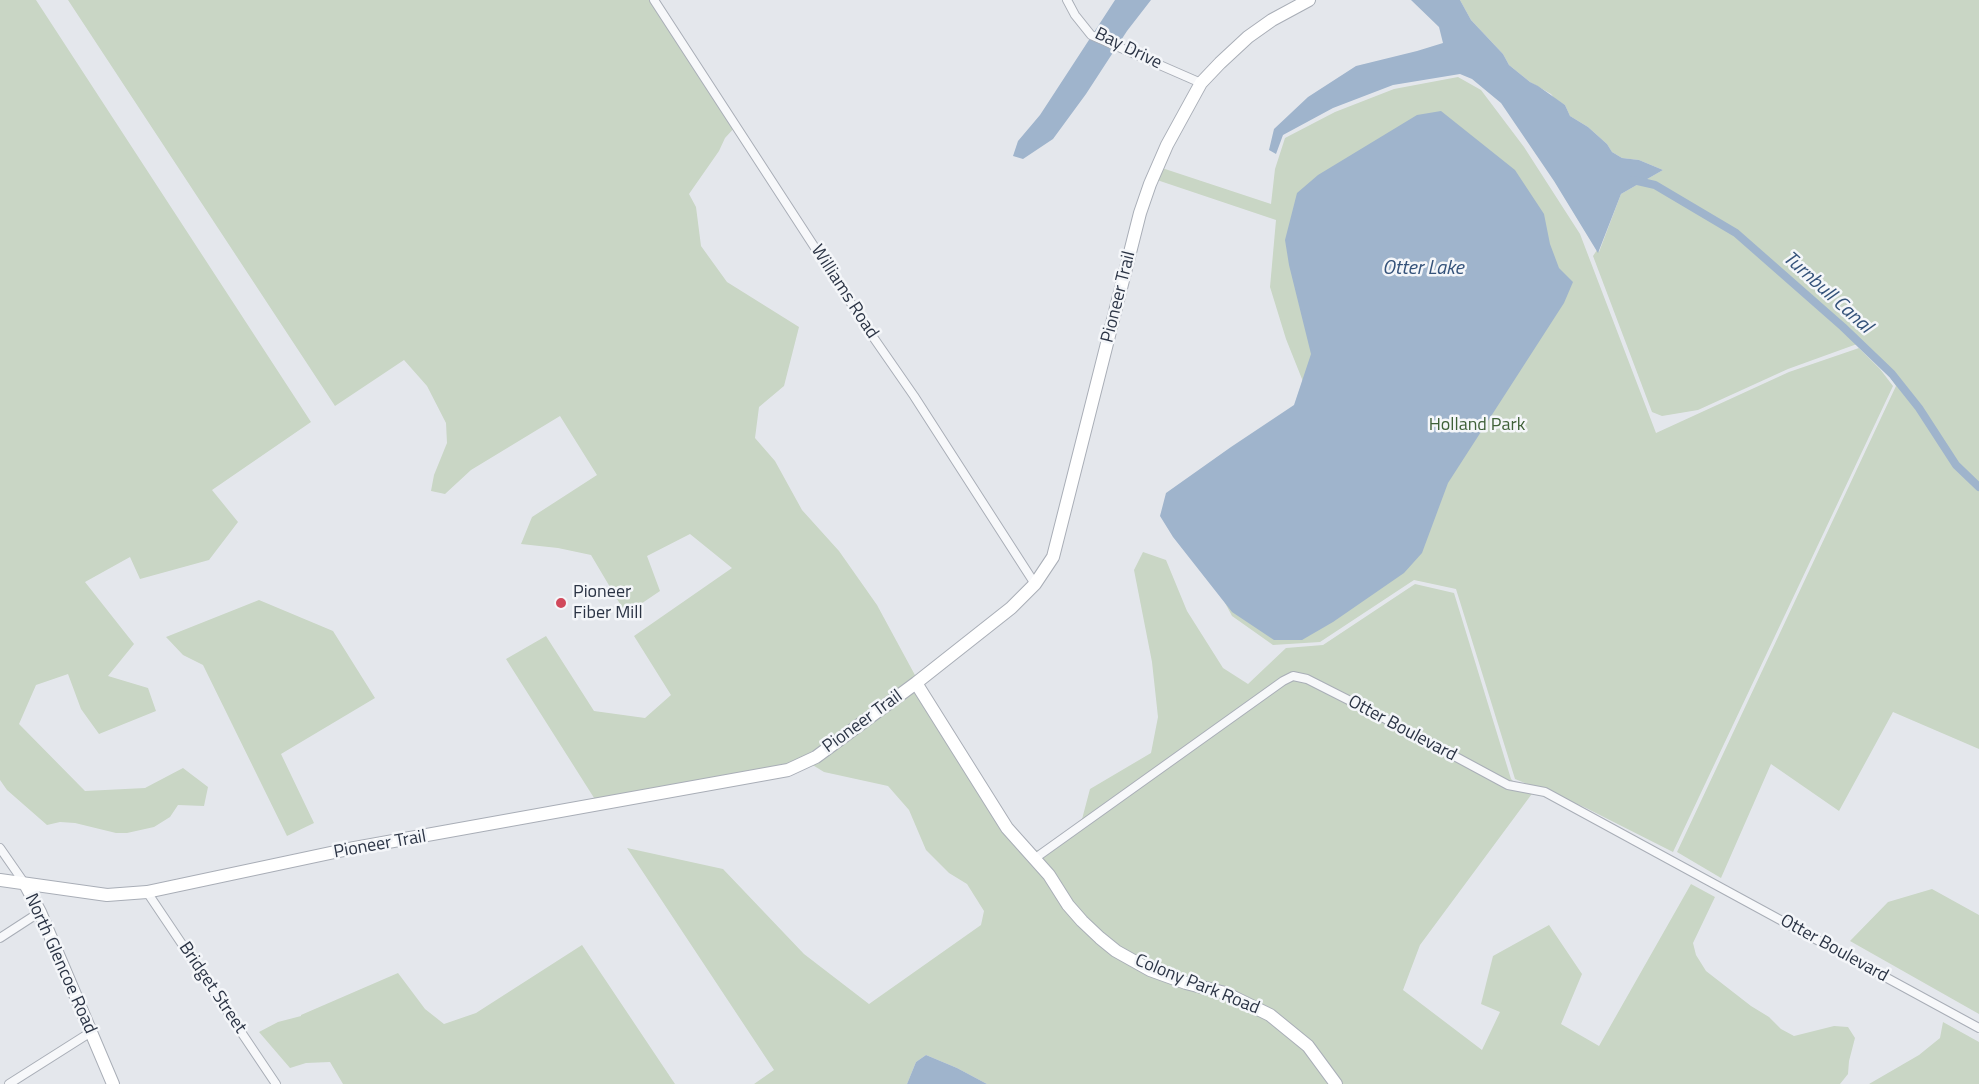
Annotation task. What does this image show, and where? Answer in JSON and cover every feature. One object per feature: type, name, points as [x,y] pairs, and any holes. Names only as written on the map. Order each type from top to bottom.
[{"type":"street","name":"Williams Road","points":[[654,0],[1035,584]]},
{"type":"street","name":"Bay Drive","points":[[1067,0],[1075,15],[1091,35],[1201,83]]},
{"type":"street","name":"Pioneer Trail","points":[[0,880],[107,895],[147,892],[349,849],[788,770],[816,757],[916,683],[1011,608],[1035,584],[1053,557],[1140,213],[1167,146],[1201,83],[1220,63],[1248,37],[1288,10],[1309,0]]},
{"type":"street","name":"Otter Boulevard","points":[[1034,859],[1282,681],[1293,676],[1307,680],[1380,716],[1508,785],[1545,792],[1979,1028]]},
{"type":"street","points":[[916,683],[1006,828],[1034,859]]},
{"type":"street","name":"North Glencoe Road","points":[[0,848],[40,912],[112,1084]]},
{"type":"street","name":"Colony Park Road","points":[[1034,859],[1049,875],[1068,905],[1082,921],[1116,951],[1150,970],[1178,981],[1225,993],[1270,1015],[1308,1046],[1336,1084]]},
{"type":"street","name":"Bridget Street","points":[[147,892],[276,1084]]},
{"type":"street","points":[[0,938],[40,912]]},
{"type":"street","points":[[9,1084],[91,1032]]},
{"type":"green space","points":[[0,0],[36,0],[311,422],[212,490],[238,522],[209,560],[140,579],[130,557],[85,582],[134,644],[108,676],[148,688],[156,711],[99,734],[81,709],[68,674],[36,685],[19,724],[85,791],[145,788],[183,768],[208,787],[204,806],[178,805],[170,817],[154,827],[127,833],[116,833],[75,823],[60,822],[47,825],[7,790],[0,780]]},
{"type":"green space","points":[[68,0],[655,0],[736,126],[725,138],[719,151],[689,194],[696,207],[701,246],[727,282],[799,327],[784,386],[759,407],[755,438],[775,461],[802,510],[839,551],[877,605],[916,677],[813,753],[787,766],[596,801],[506,659],[546,636],[594,711],[645,718],[671,695],[634,636],[732,568],[690,534],[647,556],[660,591],[626,614],[591,555],[521,544],[532,517],[597,475],[560,416],[471,470],[445,494],[431,491],[434,475],[447,443],[446,423],[427,386],[404,360],[335,406]]},
{"type":"green space","points":[[1460,0],[1979,0],[1979,749],[1893,712],[1839,811],[1771,764],[1721,878],[1677,852],[1896,386],[1883,367],[1861,345],[1857,344],[1788,369],[1698,410],[1662,416],[1652,412],[1593,256],[1597,250],[1599,252],[1621,194],[1663,170],[1639,160],[1622,158],[1612,152],[1607,144],[1588,127],[1570,116],[1565,105],[1509,65],[1503,54],[1471,20]]},
{"type":"green space","name":"Holland Park","points":[[1458,77],[1481,90],[1524,147],[1580,234],[1656,433],[1789,372],[1859,348],[1893,386],[1673,852],[1584,807],[1515,779],[1456,589],[1414,580],[1320,642],[1273,645],[1232,616],[1174,506],[1314,409],[1286,339],[1270,287],[1276,220],[1157,180],[1162,168],[1271,204],[1275,169],[1285,138],[1335,112],[1394,89]]},
{"type":"green space","points":[[1143,552],[1166,560],[1187,611],[1223,668],[1248,684],[1286,648],[1323,645],[1415,584],[1454,593],[1511,779],[1534,791],[1420,945],[1403,990],[1482,1050],[1500,1012],[1481,1004],[1493,956],[1549,925],[1582,974],[1561,1024],[1599,1046],[1691,884],[1715,897],[1693,943],[1696,955],[1706,971],[1769,1017],[1781,1029],[1794,1036],[1834,1026],[1848,1027],[1855,1038],[1848,1074],[1840,1084],[1341,1084],[1294,1028],[1118,948],[1085,918],[1033,851],[1047,848],[1081,823],[1090,789],[1151,753],[1158,717],[1152,662],[1134,570]]},
{"type":"green space","points":[[259,600],[333,631],[375,698],[281,754],[314,823],[287,836],[203,665],[183,655],[166,637]]},
{"type":"green space","points":[[915,689],[1028,859],[1097,941],[1268,1019],[1305,1049],[1332,1084],[987,1084],[926,1055],[916,1062],[907,1084],[754,1084],[774,1070],[627,848],[723,869],[804,954],[869,1004],[981,925],[984,911],[967,884],[949,873],[926,850],[909,810],[888,786],[824,772],[811,764]]},
{"type":"green space","points":[[1932,889],[1979,915],[1979,1014],[1850,941],[1888,902]]},
{"type":"green space","points":[[582,945],[675,1084],[343,1084],[330,1062],[306,1063],[290,1068],[259,1032],[398,973],[425,1009],[444,1024],[476,1013]]},
{"type":"green space","points":[[1943,1022],[1979,1042],[1979,1084],[1869,1084],[1919,1055],[1940,1038]]},
{"type":"water","points":[[1115,0],[1151,0],[1053,139],[1023,159],[1013,156],[1018,141],[1040,115]]},
{"type":"water","points":[[1411,0],[1460,0],[1471,20],[1503,54],[1509,65],[1565,105],[1570,116],[1588,127],[1607,144],[1612,152],[1622,158],[1639,160],[1663,170],[1621,194],[1598,253],[1554,181],[1501,103],[1472,79],[1460,74],[1393,85],[1333,108],[1283,135],[1276,154],[1269,150],[1274,129],[1308,97],[1356,66],[1443,43],[1439,27]]},
{"type":"water","name":"Otter Lake","points":[[1441,111],[1515,170],[1544,214],[1550,244],[1559,268],[1573,282],[1564,303],[1448,483],[1422,553],[1404,573],[1333,622],[1302,640],[1274,640],[1232,612],[1173,537],[1160,516],[1166,493],[1294,405],[1311,354],[1285,240],[1297,193],[1318,175],[1417,115]]},
{"type":"water","points":[[926,1055],[987,1084],[907,1084],[916,1062]]},
{"type":"waterway","name":"Turnbull Canal","points":[[1633,180],[1655,185],[1736,233],[1843,327],[1892,374],[1919,408],[1956,465],[1979,487]]},
{"type":"place","name":"Pioneer Fiber Mill","points":[[561,603]]}]
